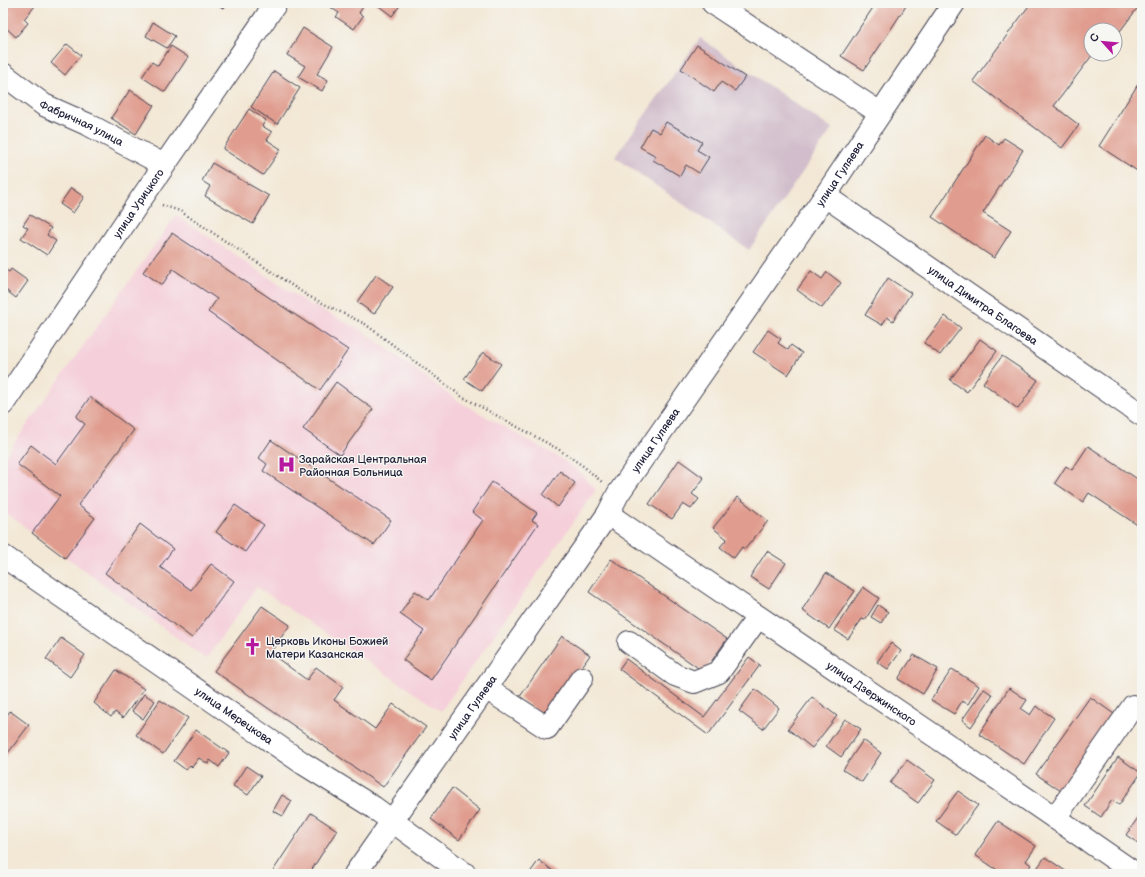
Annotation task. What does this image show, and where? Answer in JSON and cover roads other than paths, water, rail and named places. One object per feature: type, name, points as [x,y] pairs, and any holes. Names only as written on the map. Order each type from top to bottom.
[{"type":"street","name":"улица Урицкого","points":[[3,404],[141,198],[276,3]]},
{"type":"street","points":[[713,3],[880,113]]},
{"type":"street","name":"улица Гуляева","points":[[355,874],[608,514],[618,494],[825,196],[954,3]]},
{"type":"street","name":"Фабричная улица","points":[[5,80],[44,105],[89,125],[164,165]]},
{"type":"street","name":"улица Димитра Благоева","points":[[825,196],[1142,415]]},
{"type":"street","name":"улица Дзержинского","points":[[608,514],[1136,874]]},
{"type":"street","name":"улица Мерецкова","points":[[3,556],[304,764],[392,820],[465,874]]},
{"type":"street","points":[[629,642],[675,675],[694,682],[719,672],[758,617]]},
{"type":"street","points":[[486,688],[547,728],[582,678]]},
{"type":"street","points":[[1055,818],[1132,706]]},
{"type":"place","name":"Зарайская Центральная Районная Больница","points":[[286,465]]},
{"type":"place","name":"Церковь Иконы Божией Матери Казанская","points":[[253,647]]}]
